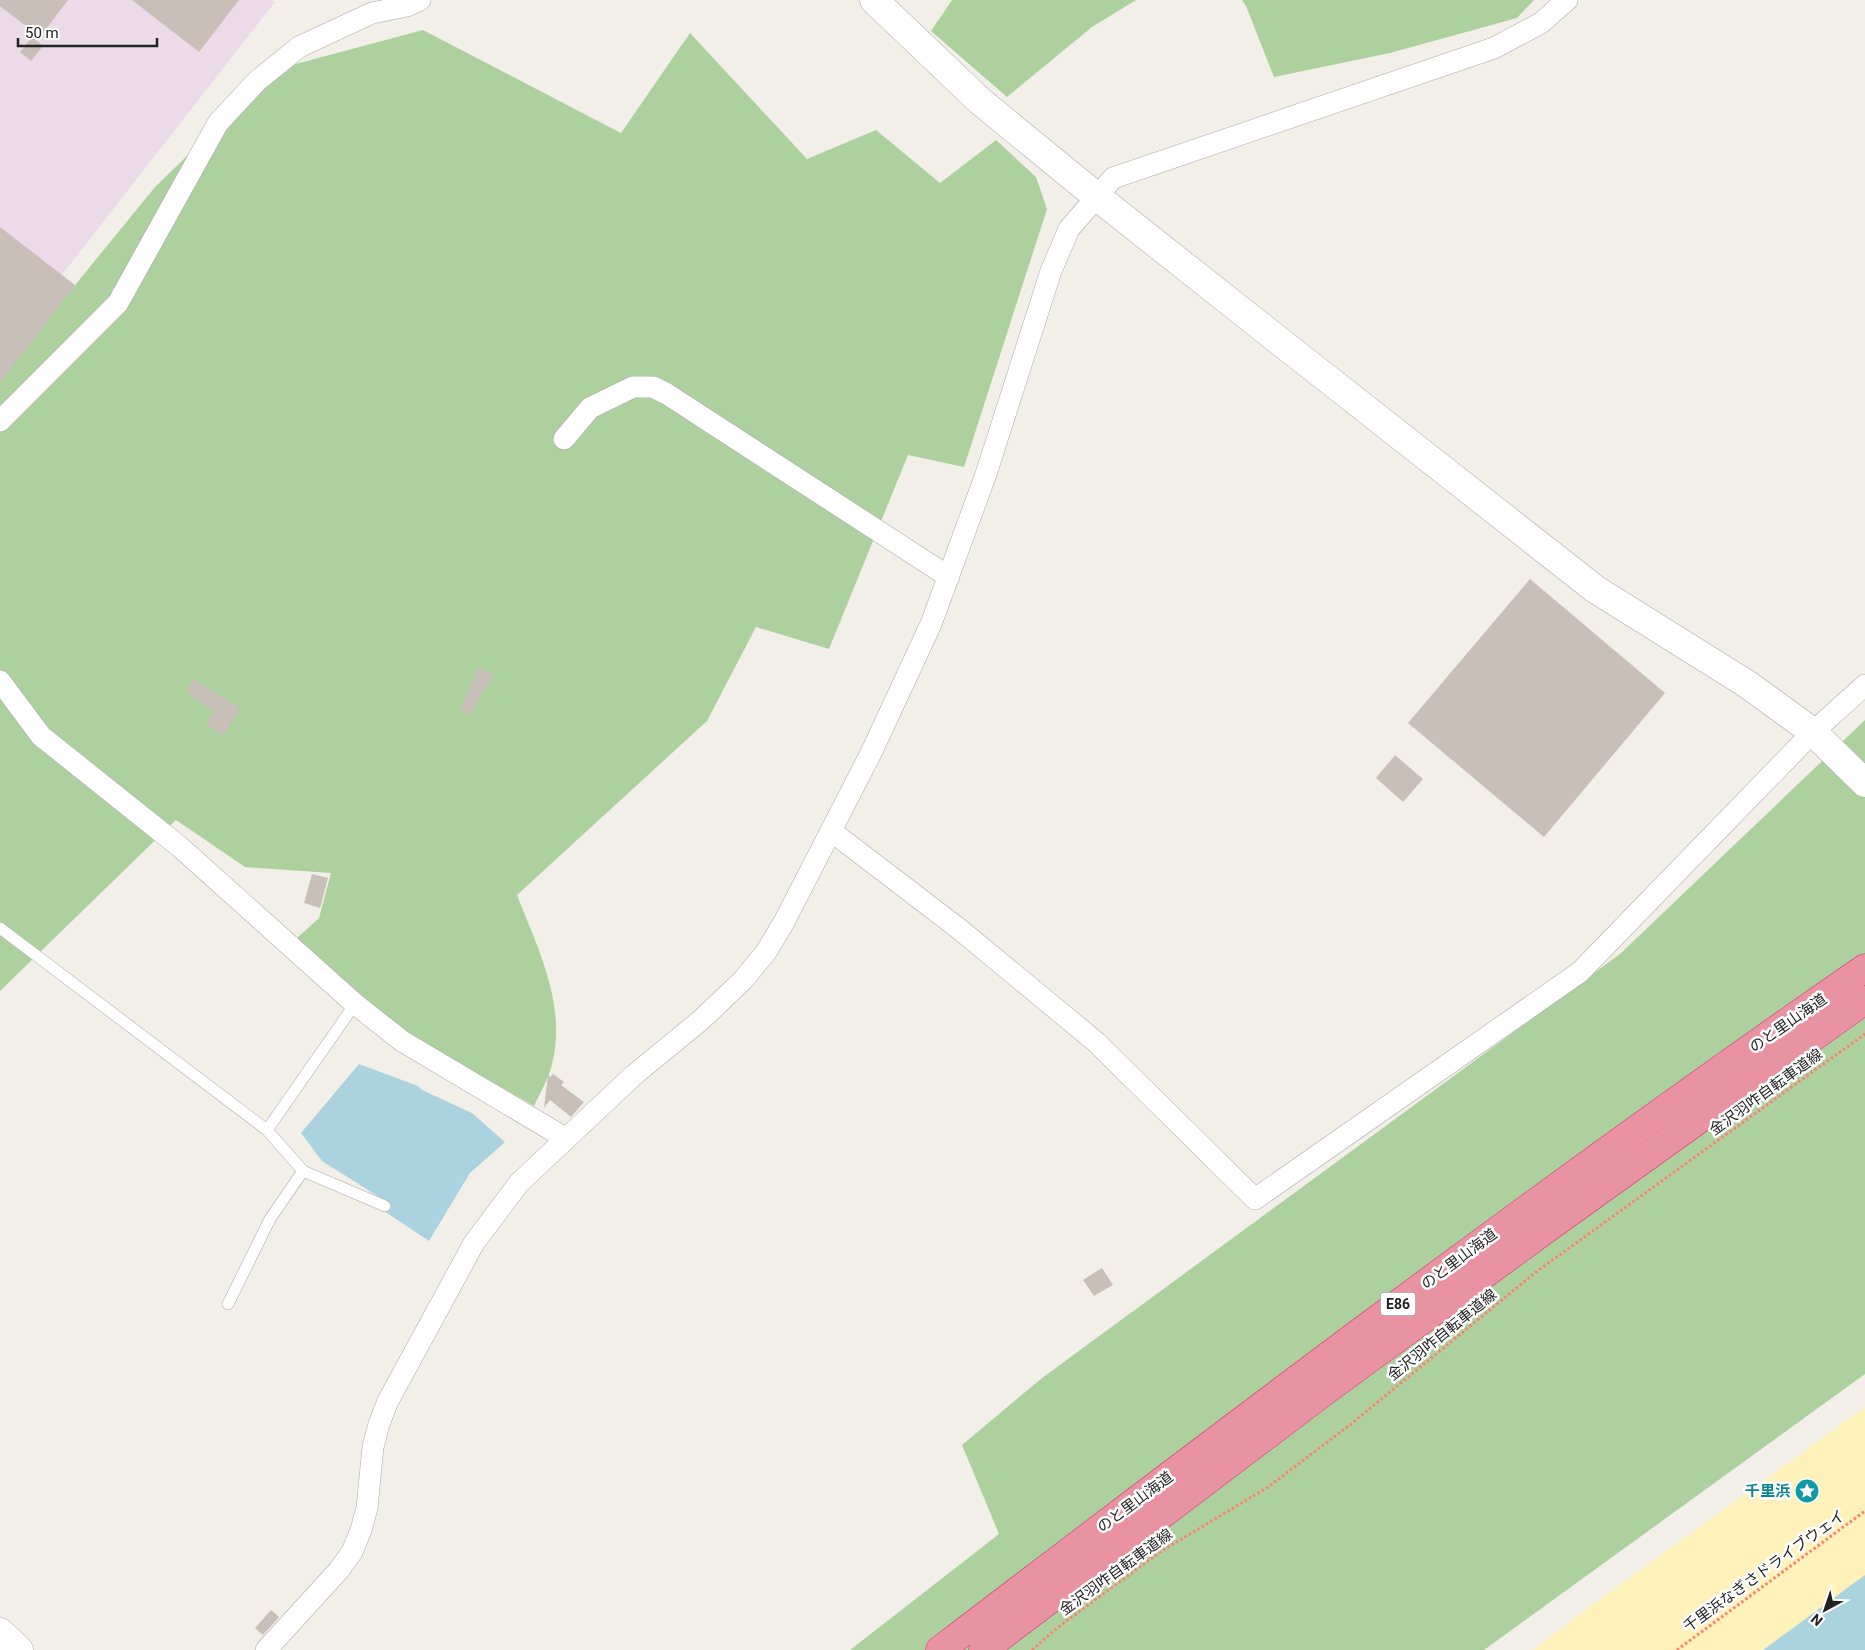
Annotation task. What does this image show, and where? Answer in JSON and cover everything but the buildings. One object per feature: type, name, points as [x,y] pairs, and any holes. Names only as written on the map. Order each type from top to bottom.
[{"type":"highway","name":"のと里山海道","points":[[940,1650],[1529,1207],[1865,968]]},
{"type":"highway","name":"のと里山海道","points":[[983,1650],[1325,1391],[1548,1227],[1865,1000]]},
{"type":"street","points":[[0,422],[118,303],[218,123],[257,81],[298,47],[372,13],[407,6],[420,0]]},
{"type":"street","points":[[874,0],[980,100],[1096,196],[1595,589],[1747,684],[1813,732],[1865,783]]},
{"type":"street","points":[[266,1650],[339,1570],[352,1552],[367,1508],[373,1447],[388,1401],[474,1243],[519,1183],[565,1138],[634,1075],[701,1020],[744,979],[766,952],[784,922],[871,753],[931,624],[986,474],[1051,271],[1069,229],[1113,178],[1494,48],[1540,23],[1567,0]]},
{"type":"street","points":[[564,439],[590,408],[633,387],[653,387],[949,577]]},
{"type":"street","points":[[0,681],[41,736],[180,847],[355,1004],[402,1041],[565,1138]]},
{"type":"street","points":[[831,831],[958,928],[1096,1042],[1255,1199],[1580,972],[1813,732],[1865,685]]},
{"type":"street","points":[[0,1632],[19,1650]]},
{"type":"lane","points":[[0,928],[267,1130],[303,1171],[385,1206]]},
{"type":"lane","points":[[267,1130],[355,1004]]},
{"type":"lane","points":[[228,1304],[270,1219],[303,1171]]},
{"type":"path","name":"金沢羽咋自転車道線","points":[[1032,1650],[1057,1628],[1160,1552],[1275,1481],[1358,1418],[1536,1272],[1865,1034]]},
{"type":"path","name":"千里浜なぎさドライブウェイ","points":[[1677,1650],[1865,1511]]},
{"type":"shaded area","points":[[0,0],[272,0],[275,2],[0,354]]},
{"type":"green space","points":[[952,0],[1136,0],[1092,27],[1007,97],[931,31]]},
{"type":"green space","points":[[1242,0],[1534,0],[1517,18],[1390,53],[1274,77]]},
{"type":"green space","points":[[423,30],[621,133],[690,33],[807,159],[876,130],[940,183],[996,140],[1036,177],[1047,209],[964,467],[908,455],[829,649],[756,627],[707,721],[517,895],[548,978],[556,1020],[556,1042],[551,1069],[534,1106],[406,1033],[296,939],[319,918],[331,873],[245,867],[176,820],[0,991],[0,377],[155,187],[277,69]]},
{"type":"green space","points":[[1865,720],[1865,1374],[1484,1650],[850,1650],[999,1534],[962,1445],[1042,1378],[1620,954]]},
{"type":"sand","name":"千里浜","points":[[1865,1407],[1865,1575],[1763,1650],[1533,1650],[1592,1605]]},
{"type":"water","points":[[359,1064],[418,1086],[422,1090],[472,1113],[505,1142],[470,1173],[429,1241],[384,1211],[387,1202],[322,1161],[301,1133]]},
{"type":"water","points":[[1865,1575],[1865,1650],[1763,1650]]},
{"type":"place","name":"千里浜","points":[[1807,1491]]}]
